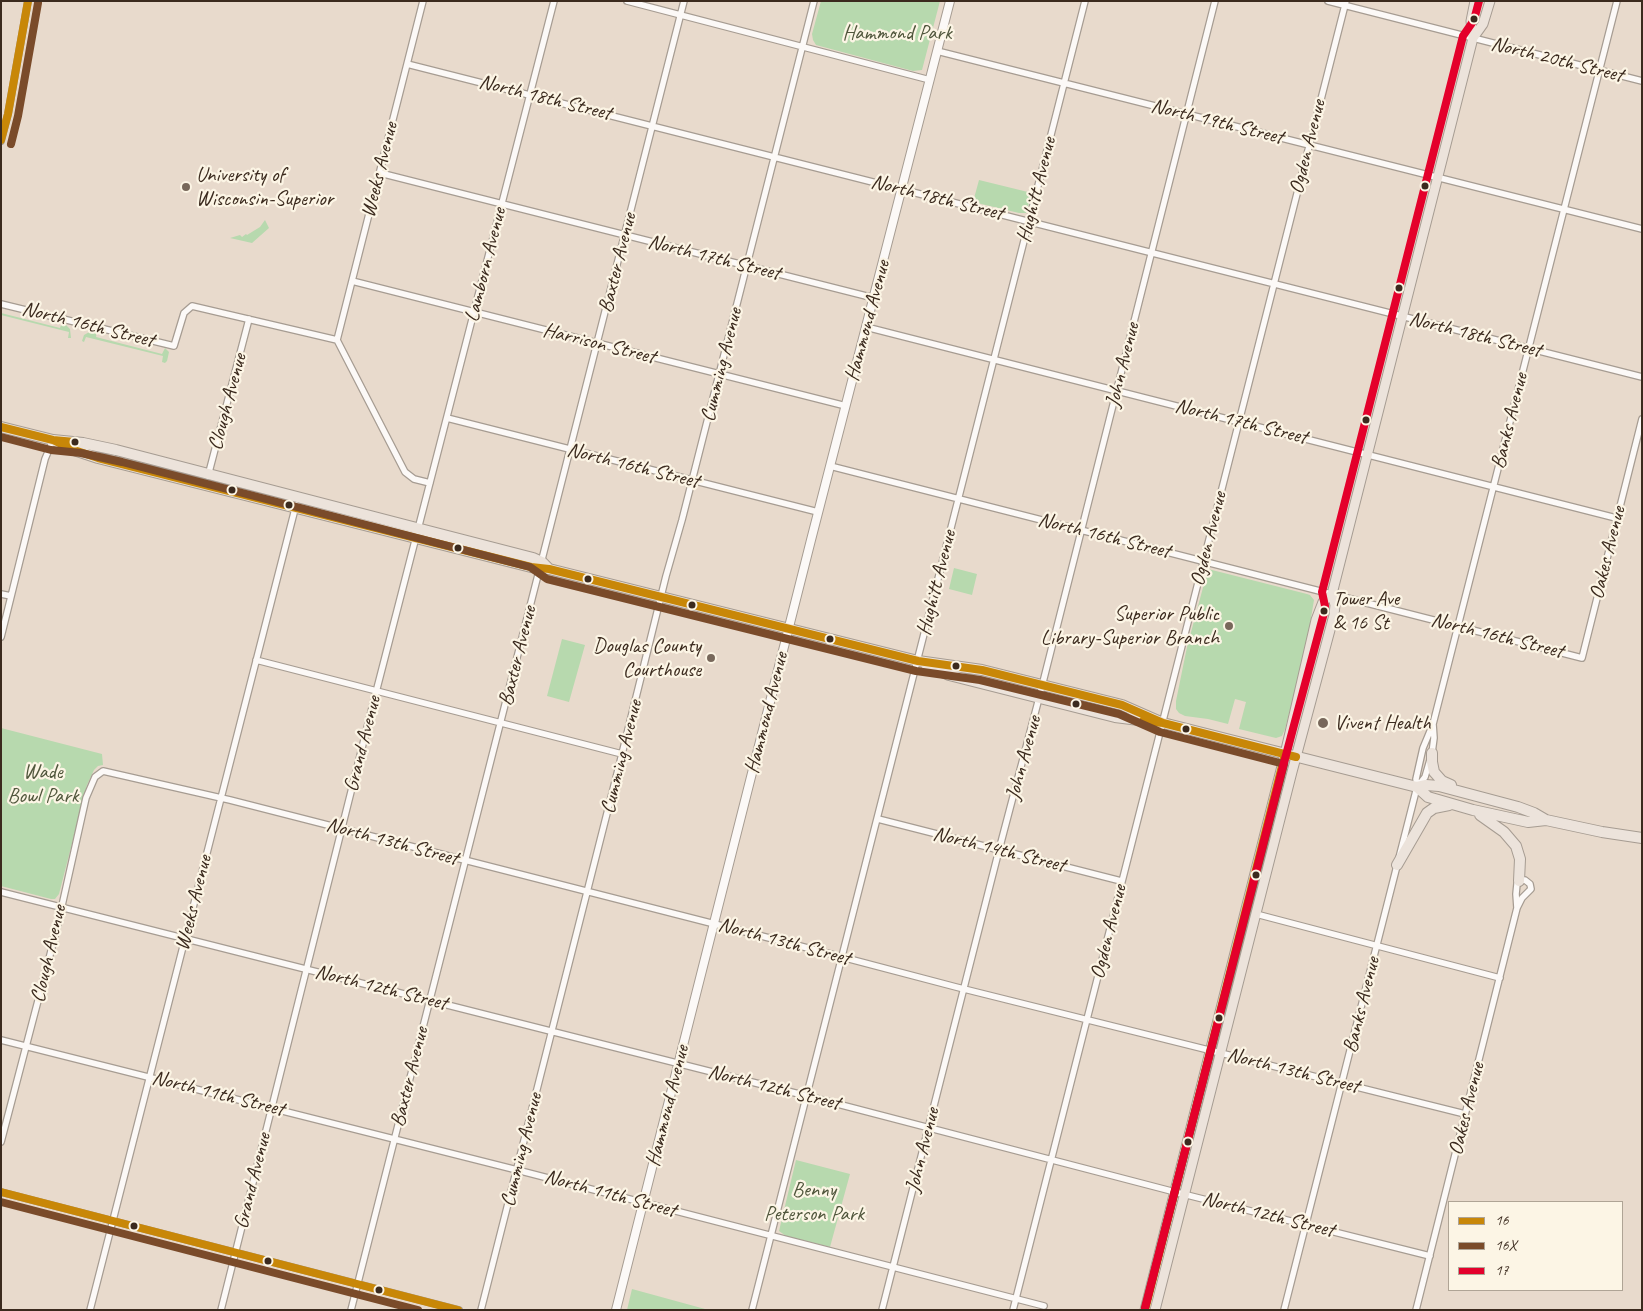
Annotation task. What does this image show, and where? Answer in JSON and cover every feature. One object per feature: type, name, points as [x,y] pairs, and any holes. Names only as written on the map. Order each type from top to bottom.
[{"type":"highway","points":[[1,427],[52,440],[84,443],[110,449],[207,480],[417,533],[533,558],[544,566],[918,661],[975,669],[1122,705],[1163,723]]},
{"type":"highway","points":[[918,661],[950,675],[1039,698],[1122,718],[1163,723],[1417,787],[1426,785],[1439,786],[1507,803]]},
{"type":"highway","points":[[1432,753],[1432,769],[1442,781],[1534,813],[1546,820],[1642,838]]},
{"type":"highway","points":[[1417,787],[1422,794],[1450,805],[1528,822],[1546,820]]},
{"type":"highway","points":[[1397,865],[1427,814],[1438,806],[1450,805]]},
{"type":"highway","points":[[1473,810],[1499,828],[1515,844],[1520,859],[1519,881]]},
{"type":"main road","points":[[1473,38],[1471,21],[1475,1]]},
{"type":"main road","points":[[1145,1310],[1220,1052],[1335,608],[1332,594],[1473,38],[1483,24],[1490,1]]},
{"type":"main road","points":[[1155,1310],[1211,1050],[1285,754],[1316,620],[1322,602],[1332,594]]},
{"type":"main road","points":[[1256,870],[1256,886],[1252,908],[1256,914]]},
{"type":"street","points":[[1,141],[28,1]]},
{"type":"street","name":"Weeks Avenue","points":[[337,340],[423,1]]},
{"type":"street","name":"Lamborn Avenue","points":[[417,533],[554,1]]},
{"type":"street","points":[[627,1],[930,80]]},
{"type":"street","name":"Baxter Avenue","points":[[351,1310],[500,723],[544,566],[570,450],[684,1]]},
{"type":"street","name":"Cumming Avenue","points":[[481,1310],[588,891],[660,597],[692,481],[814,1]]},
{"type":"street","name":"Hammond Avenue","points":[[616,1310],[818,512],[950,1]]},
{"type":"street","name":"Hughitt Avenue","points":[[752,1310],[1085,1]]},
{"type":"street","name":"John Avenue","points":[[882,1310],[1215,1]]},
{"type":"street","name":"North 20th Street","points":[[1328,1],[1345,3],[1642,81]]},
{"type":"street","name":"Banks Avenue","points":[[1284,1310],[1417,787],[1416,779],[1422,752],[1433,724],[1617,1]]},
{"type":"street","name":"Ogden Avenue","points":[[1013,1310],[1345,3]]},
{"type":"street","name":"North 19th Street","points":[[937,51],[1642,229]]},
{"type":"street","name":"North 18th Street","points":[[407,64],[1642,377]]},
{"type":"street","name":"North 17th Street","points":[[380,173],[874,298]]},
{"type":"street","name":"Harrison Street","points":[[352,281],[846,406]]},
{"type":"street","name":"North 16th Street","points":[[1,304],[174,346],[184,312],[189,307],[196,306],[249,319]]},
{"type":"street","points":[[249,319],[337,340],[406,473],[414,479],[430,483]]},
{"type":"street","name":"Clough Avenue","points":[[207,480],[249,319]]},
{"type":"street","name":"North 17th Street","points":[[866,327],[1616,518]]},
{"type":"street","name":"North 16th Street","points":[[447,418],[818,512]]},
{"type":"street","name":"Oakes Avenue","points":[[1582,658],[1642,419]]},
{"type":"street","points":[[1,637],[45,457],[52,440]]},
{"type":"street","name":"North 16th Street","points":[[830,466],[1582,658]]},
{"type":"street","name":"Weeks Avenue","points":[[90,1310],[296,502]]},
{"type":"street","name":"Grand Avenue","points":[[221,1310],[417,533]]},
{"type":"street","points":[[1,594],[11,596]]},
{"type":"street","points":[[256,660],[622,754]]},
{"type":"street","name":"Banks Avenue","points":[[1417,787],[1425,779],[1432,753],[1433,724]]},
{"type":"street","name":"Clough Avenue","points":[[1,1142],[27,1046],[86,798],[95,777],[103,771]]},
{"type":"street","name":"North 13th Street","points":[[103,771],[342,828],[714,923],[842,958],[1465,1114]]},
{"type":"street","name":"North 14th Street","points":[[878,818],[1121,881]]},
{"type":"street","name":"Oakes Avenue","points":[[1416,1310],[1517,908],[1522,898],[1531,888],[1527,881],[1519,881],[1516,892],[1517,908]]},
{"type":"street","name":"North 12th Street","points":[[1,892],[807,1096],[1179,1194],[1430,1256]]},
{"type":"street","points":[[1256,914],[1500,978]]},
{"type":"street","name":"North 11th Street","points":[[1,1040],[517,1170],[1044,1306]]},
{"type":"street","points":[[1,1192],[460,1310]]},
{"type":"green space","name":"Hammond Park","points":[[821,1],[940,1],[922,70],[913,71],[816,45],[812,34]]},
{"type":"green space","points":[[979,180],[1032,193],[1026,213],[973,202]]},
{"type":"green space","points":[[265,220],[269,228],[252,243],[230,238],[247,235],[260,227]]},
{"type":"green space","points":[[1,313],[60,328],[62,322],[70,329],[71,338],[68,338],[69,332],[1,315]]},
{"type":"green space","points":[[91,331],[97,331],[96,337],[162,354],[165,348],[169,352],[167,361],[165,363],[162,362],[163,356],[86,337],[84,342],[82,341],[84,335]]},
{"type":"green space","points":[[954,568],[977,574],[972,595],[949,589]]},
{"type":"green space","points":[[1208,569],[1307,594],[1314,600],[1306,648],[1282,736],[1276,738],[1239,729],[1246,702],[1235,699],[1228,724],[1185,716],[1176,709],[1187,647]]},
{"type":"green space","points":[[562,639],[585,645],[569,702],[547,696]]},
{"type":"green space","name":"Wade Bowl Park","points":[[1,728],[102,754],[103,765],[98,766],[94,770],[87,785],[59,894],[55,899],[1,886]]},
{"type":"green space","name":"Benny Peterson Park","points":[[796,1160],[850,1174],[830,1247],[786,1236],[779,1231]]},
{"type":"green space","points":[[632,1289],[705,1309],[705,1310],[627,1310]]},
{"type":"transit line","name":"16","points":[[1,140],[8,114],[28,1]]},
{"type":"transit line","name":"17","points":[[1145,1308],[1282,770],[1324,613],[1325,606],[1322,592],[1463,36],[1474,20],[1479,1]]},
{"type":"transit line","name":"16X","points":[[11,144],[18,116],[38,3]]},
{"type":"transit line","name":"16","points":[[1,427],[53,440],[75,442]]},
{"type":"transit line","name":"16X","points":[[1,437],[51,450],[81,453],[122,462],[530,567],[547,579],[916,671],[980,680],[1119,714],[1160,732],[1284,764],[1145,1308]]},
{"type":"transit line","name":"16","points":[[53,440],[71,449],[98,458],[531,567],[549,569],[918,661],[982,670],[1122,705],[1163,723]]},
{"type":"transit line","name":"16","points":[[1143,721],[1163,723],[1296,757]]},
{"type":"transit line","name":"16","points":[[1145,1310],[1285,754]]},
{"type":"transit line","name":"16","points":[[1,1192],[458,1310]]},
{"type":"transit line","name":"16X","points":[[1,1202],[418,1310]]},
{"type":"place","name":"University of Wisconsin-Superior","points":[[186,187]]},
{"type":"place","name":"Tower Ave & 16 St","points":[[1324,611]]},
{"type":"place","name":"Superior Public Library-Superior Branch","points":[[1229,626]]},
{"type":"place","name":"Douglas County Courthouse","points":[[711,658]]},
{"type":"place","name":"Vivent Health","points":[[1323,723]]}]
